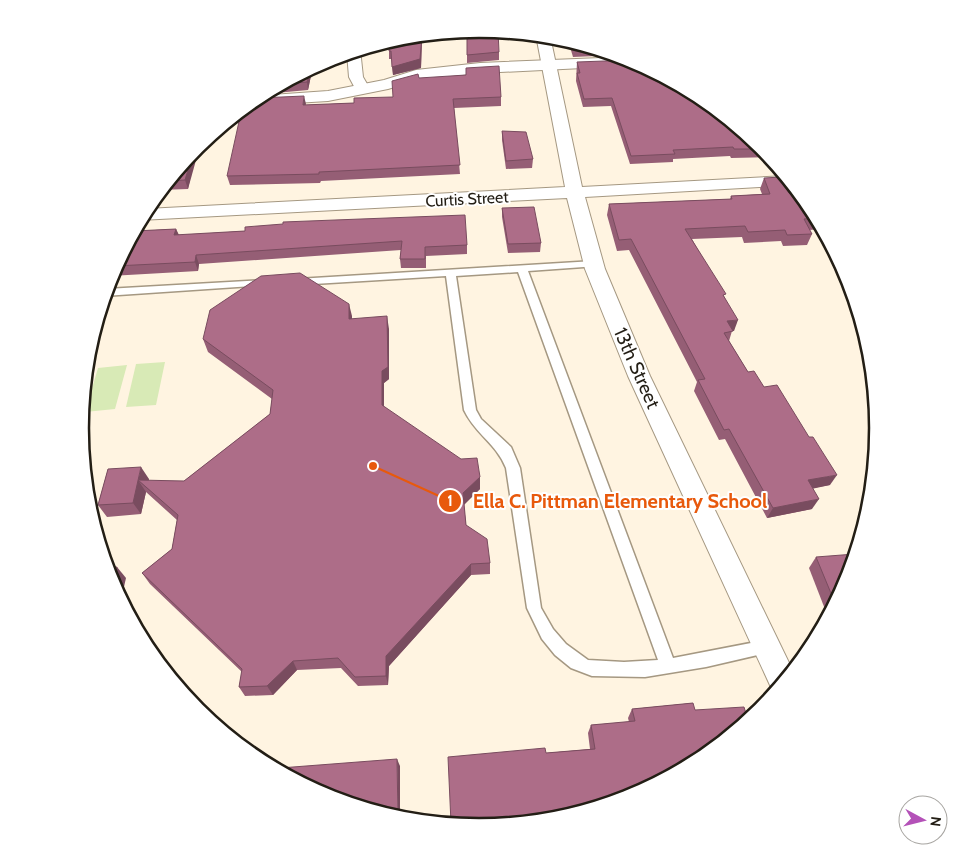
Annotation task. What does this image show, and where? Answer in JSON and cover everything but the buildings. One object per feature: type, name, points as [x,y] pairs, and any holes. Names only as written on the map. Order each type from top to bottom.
[{"type":"street","name":"13th Street","points":[[545,43],[575,193],[594,264],[639,376],[780,676]]},
{"type":"street","points":[[355,58],[356,77],[362,89]]},
{"type":"street","points":[[266,101],[328,96],[388,84],[416,75],[480,68],[616,62]]},
{"type":"street","name":"Curtis Street","points":[[153,215],[781,181]]},
{"type":"lane","points":[[114,293],[522,270],[594,264]]},
{"type":"lane","points":[[522,270],[668,666]]},
{"type":"lane","points":[[451,274],[470,410],[476,422],[506,451],[513,468],[534,608],[540,624],[567,655],[586,668],[620,670],[668,666],[766,647]]},
{"type":"green space","points":[[165,362],[156,405],[126,407],[136,364]]},
{"type":"green space","points":[[127,365],[115,409],[90,412],[91,393],[98,368]]},
{"type":"place","name":"Ella C. Pittman Elementary School","points":[[373,466]]}]
